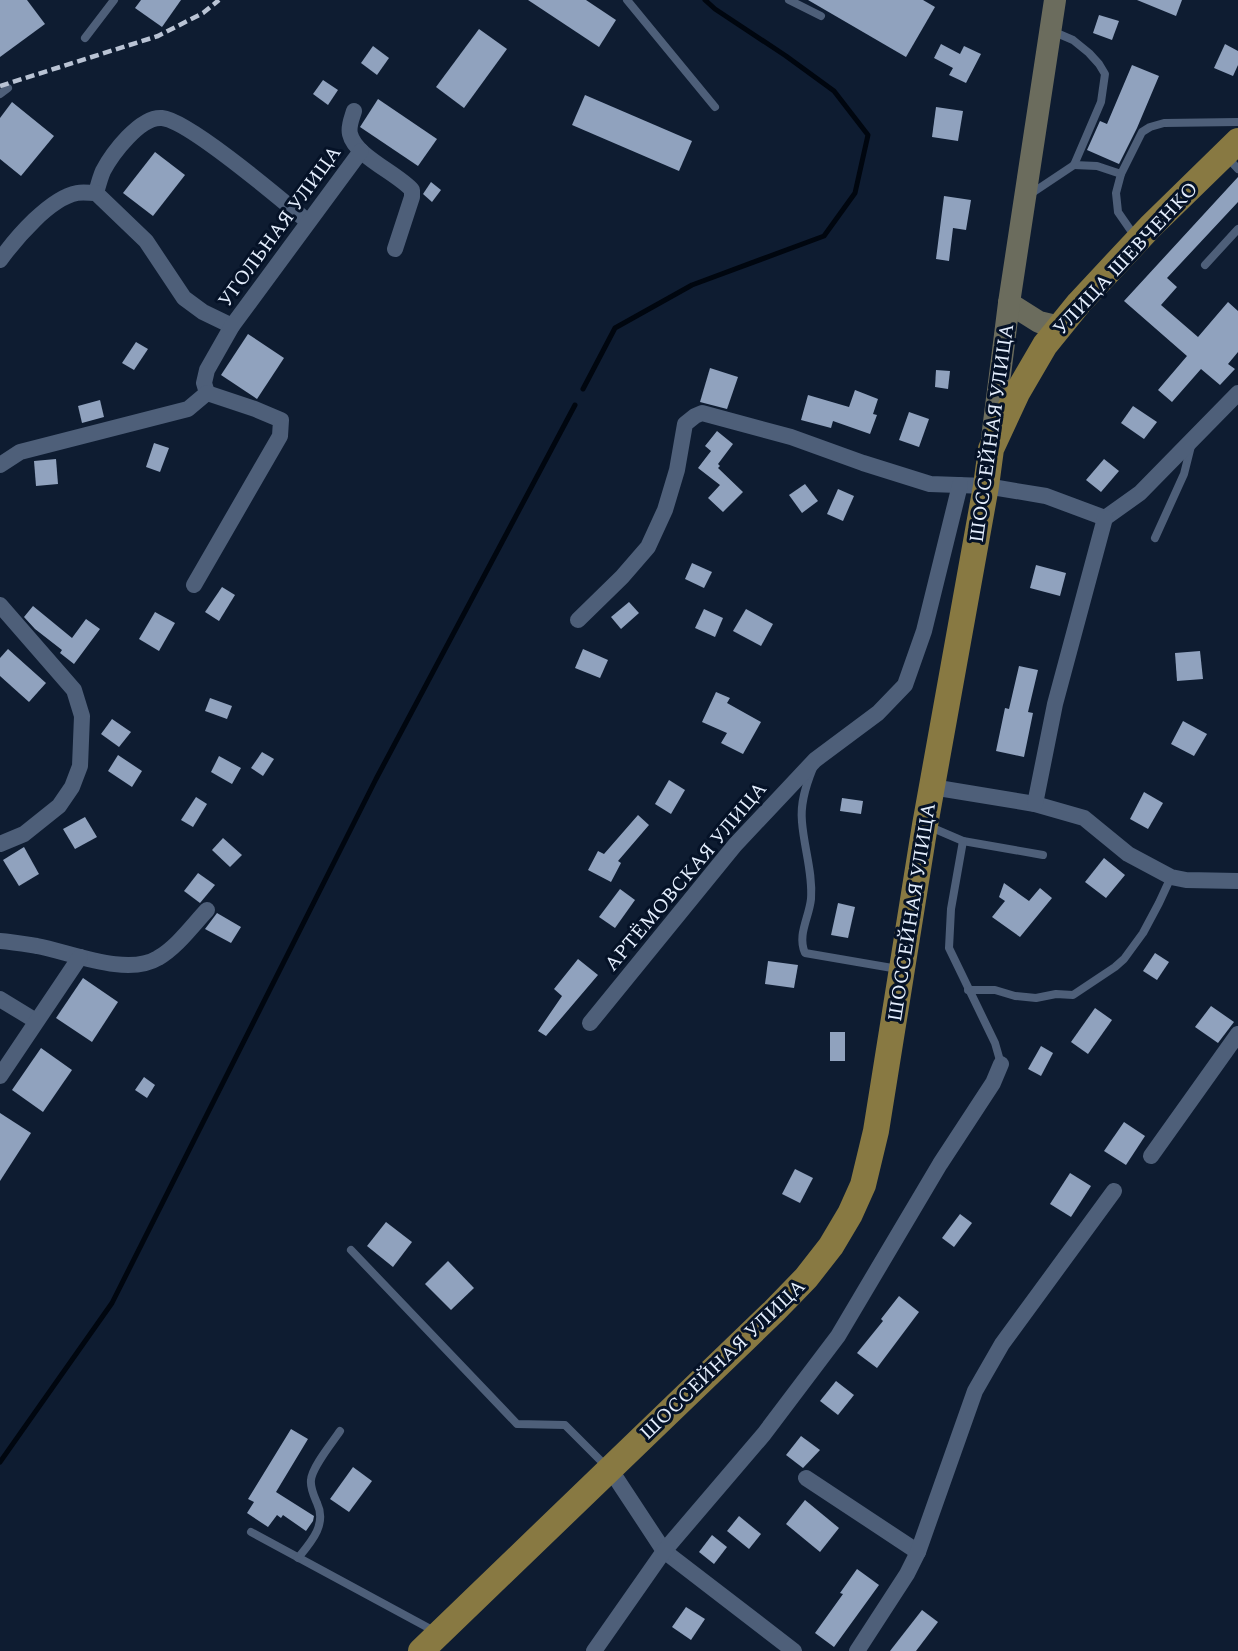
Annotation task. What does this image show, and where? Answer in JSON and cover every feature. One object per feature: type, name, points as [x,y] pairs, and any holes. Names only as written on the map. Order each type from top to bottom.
[{"type":"main road","name":"ШОССЕЙНАЯ УЛИЦА","points":[[421,1651],[806,1278],[831,1246],[850,1214],[863,1185],[876,1131],[925,825],[986,486],[1009,303],[1055,0]]},
{"type":"main road","name":"УЛИЦА ШЕВЧЕНКО","points":[[991,449],[1017,393],[1045,345],[1079,303],[1138,241],[1233,155]]},
{"type":"main road","points":[[1009,303],[1039,322],[1060,327]]},
{"type":"street","points":[[354,111],[350,123],[350,136],[361,151],[412,190],[412,197],[395,249]]},
{"type":"street","points":[[0,260],[15,240],[57,202],[76,193],[96,193],[103,171],[134,131],[150,119],[164,118],[183,127],[244,170],[307,221]]},
{"type":"street","name":"УГОЛЬНАЯ УЛИЦА","points":[[207,393],[204,383],[207,370],[232,326],[307,221],[361,151]]},
{"type":"street","name":"УГОЛЬНАЯ УЛИЦА","points":[[96,193],[146,241],[184,298],[203,312],[232,326]]},
{"type":"street","points":[[0,465],[20,452],[188,409],[207,393],[280,420],[280,436],[194,585]]},
{"type":"street","points":[[1035,804],[1055,704],[1105,518],[1140,493],[1238,393]]},
{"type":"street","points":[[578,620],[622,577],[648,547],[665,510],[677,470],[685,424],[702,413],[791,437],[930,484],[986,486],[1046,496],[1105,518]]},
{"type":"street","name":"АРТЁМОВСКАЯ УЛИЦА","points":[[590,1023],[735,844],[815,760],[878,713],[905,685],[924,631],[960,486]]},
{"type":"street","points":[[0,605],[74,690],[82,716],[80,766],[72,787],[58,806],[24,834],[0,844]]},
{"type":"street","points":[[932,787],[1035,804],[1084,818],[1128,854],[1171,877],[1186,880],[1238,881]]},
{"type":"street","points":[[0,941],[37,946],[80,957],[141,965],[157,959],[169,950],[207,909]]},
{"type":"street","points":[[0,1076],[80,957]]},
{"type":"street","points":[[0,999],[36,1020]]},
{"type":"street","points":[[1151,1156],[1238,1034]]},
{"type":"street","points":[[594,1651],[664,1551],[764,1434],[838,1336],[940,1164],[993,1083],[1002,1064]]},
{"type":"street","points":[[857,1651],[908,1574],[918,1552],[975,1391],[1002,1344],[1114,1191]]},
{"type":"street","points":[[610,1469],[664,1551],[794,1651]]},
{"type":"street","points":[[806,1478],[918,1552]]},
{"type":"lane","points":[[85,38],[114,0]]},
{"type":"lane","points":[[627,0],[715,107]]},
{"type":"lane","points":[[789,0],[821,16]]},
{"type":"lane","points":[[1026,197],[1074,165],[1101,102],[1105,74],[1100,64],[1073,40],[1050,30]]},
{"type":"lane","points":[[1138,241],[1118,212],[1116,193],[1121,174],[1142,132],[1164,123],[1238,122]]},
{"type":"lane","points":[[1074,165],[1097,166],[1121,174]]},
{"type":"lane","points":[[1205,265],[1238,229]]},
{"type":"lane","points":[[1155,538],[1184,474],[1192,439]]},
{"type":"lane","points":[[815,760],[804,792],[801,820],[812,887],[810,906],[801,938],[802,946],[805,953],[902,970]]},
{"type":"lane","points":[[925,825],[963,841],[1043,855]]},
{"type":"lane","points":[[963,841],[951,909],[949,948],[995,1043],[1002,1064]]},
{"type":"lane","points":[[968,990],[995,990],[1015,996],[1036,998],[1056,994],[1072,995],[1124,959],[1143,933],[1171,877]]},
{"type":"lane","points":[[351,1250],[517,1424],[565,1425],[610,1469]]},
{"type":"lane","points":[[298,1557],[321,1525],[321,1516],[310,1482],[313,1473],[340,1431]]},
{"type":"lane","points":[[251,1532],[439,1633]]},
{"type":"building","points":[[0,0],[27,0],[45,24],[0,57]]},
{"type":"building","points":[[141,0],[181,0],[162,27],[135,8]]},
{"type":"building","points":[[528,0],[586,0],[616,20],[599,47]]},
{"type":"building","points":[[808,0],[923,0],[935,7],[906,57]]},
{"type":"building","points":[[1137,0],[1182,0],[1176,16]]},
{"type":"building","points":[[1099,15],[1119,21],[1112,40],[1093,33]]},
{"type":"building","points":[[479,29],[507,49],[464,108],[436,87]]},
{"type":"building","points":[[941,44],[960,54],[964,46],[981,54],[966,83],[949,75],[953,68],[934,58]]},
{"type":"building","points":[[1225,44],[1238,51],[1238,65],[1233,76],[1214,68]]},
{"type":"building","points":[[373,46],[389,58],[377,75],[361,63]]},
{"type":"building","points":[[1132,65],[1159,76],[1119,164],[1087,150],[1100,121],[1107,124]]},
{"type":"building","points":[[323,80],[338,90],[328,105],[313,94]]},
{"type":"building","points":[[585,95],[692,141],[679,171],[572,125]]},
{"type":"building","points":[[378,99],[437,139],[418,166],[360,127]]},
{"type":"building","points":[[12,102],[54,136],[21,176],[0,159],[0,118]]},
{"type":"building","points":[[936,107],[963,111],[958,141],[932,137]]},
{"type":"building","points":[[155,152],[185,175],[153,216],[123,193]]},
{"type":"building","points":[[1238,177],[1238,202],[1167,278],[1177,287],[1161,305],[1198,337],[1228,302],[1238,311],[1238,352],[1228,364],[1235,369],[1220,385],[1201,369],[1172,402],[1158,390],[1187,356],[1124,301]]},
{"type":"building","points":[[431,182],[441,190],[432,202],[423,194]]},
{"type":"building","points":[[944,196],[971,200],[966,230],[953,228],[949,261],[936,259]]},
{"type":"building","points":[[248,334],[284,358],[257,399],[221,375]]},
{"type":"building","points":[[136,342],[148,349],[134,370],[122,363]]},
{"type":"building","points":[[710,368],[738,377],[727,409],[700,402]]},
{"type":"building","points":[[936,370],[950,371],[948,389],[935,387]]},
{"type":"building","points":[[855,390],[878,399],[873,414],[877,415],[870,434],[833,421],[831,428],[801,420],[808,395],[849,407]]},
{"type":"building","points":[[100,400],[104,417],[82,423],[78,406]]},
{"type":"building","points":[[1133,406],[1157,422],[1144,439],[1121,423]]},
{"type":"building","points":[[909,412],[929,419],[919,447],[899,440]]},
{"type":"building","points":[[717,431],[733,444],[718,464],[720,466],[718,468],[743,492],[723,512],[708,498],[720,485],[698,468],[711,451],[705,446]]},
{"type":"building","points":[[154,443],[169,448],[160,472],[146,467]]},
{"type":"building","points":[[56,459],[58,484],[36,486],[34,461]]},
{"type":"building","points":[[1104,459],[1119,471],[1101,492],[1086,480]]},
{"type":"building","points":[[805,484],[818,501],[802,513],[789,495]]},
{"type":"building","points":[[838,489],[854,496],[843,521],[827,514]]},
{"type":"building","points":[[692,563],[712,572],[704,588],[685,579]]},
{"type":"building","points":[[1036,565],[1066,573],[1060,596],[1030,588]]},
{"type":"building","points":[[222,587],[235,595],[219,621],[205,612]]},
{"type":"building","points":[[629,602],[639,613],[621,629],[611,617]]},
{"type":"building","points":[[33,606],[72,638],[86,619],[100,629],[74,664],[60,653],[62,650],[35,629],[24,617]]},
{"type":"building","points":[[704,609],[723,618],[715,637],[695,628]]},
{"type":"building","points":[[746,609],[773,624],[761,646],[733,631]]},
{"type":"building","points":[[155,612],[175,623],[159,651],[139,639]]},
{"type":"building","points":[[8,649],[46,683],[29,702],[0,676],[0,658]]},
{"type":"building","points":[[583,649],[608,660],[600,678],[575,668]]},
{"type":"building","points":[[1200,651],[1203,679],[1177,681],[1175,653]]},
{"type":"building","points":[[1019,666],[1038,670],[1028,712],[1033,713],[1024,757],[996,751],[1005,708],[1009,709]]},
{"type":"building","points":[[716,692],[730,698],[727,703],[761,722],[743,754],[721,743],[727,733],[702,722]]},
{"type":"building","points":[[210,698],[232,706],[227,719],[205,711]]},
{"type":"building","points":[[112,719],[131,732],[119,747],[101,734]]},
{"type":"building","points":[[1183,721],[1207,734],[1194,756],[1171,744]]},
{"type":"building","points":[[262,752],[274,759],[263,776],[251,768]]},
{"type":"building","points":[[118,755],[142,771],[132,787],[108,771]]},
{"type":"building","points":[[219,756],[241,768],[232,784],[211,772]]},
{"type":"building","points":[[669,780],[685,790],[671,814],[655,804]]},
{"type":"building","points":[[1144,792],[1163,803],[1148,829],[1130,819]]},
{"type":"building","points":[[196,797],[207,804],[193,827],[181,820]]},
{"type":"building","points":[[842,798],[863,801],[861,814],[840,811]]},
{"type":"building","points":[[638,815],[649,825],[618,861],[621,863],[611,882],[588,870],[598,851],[604,854]]},
{"type":"building","points":[[85,817],[97,837],[75,849],[63,829]]},
{"type":"building","points":[[223,838],[242,855],[230,867],[212,850]]},
{"type":"building","points":[[24,847],[39,874],[19,886],[3,860]]},
{"type":"building","points":[[1104,858],[1125,875],[1106,898],[1085,882]]},
{"type":"building","points":[[198,873],[215,885],[200,903],[184,891]]},
{"type":"building","points":[[1004,883],[1029,901],[1040,888],[1052,898],[1020,937],[992,917],[1005,901],[999,897]]},
{"type":"building","points":[[620,889],[635,900],[615,928],[599,917]]},
{"type":"building","points":[[838,903],[855,907],[848,938],[831,935]]},
{"type":"building","points":[[217,913],[241,927],[231,943],[205,929]]},
{"type":"building","points":[[1155,953],[1169,962],[1157,980],[1143,971]]},
{"type":"building","points":[[578,959],[598,975],[546,1036],[538,1031],[562,996],[554,989]]},
{"type":"building","points":[[768,961],[798,965],[794,988],[765,984]]},
{"type":"building","points":[[83,978],[118,1002],[92,1042],[56,1018]]},
{"type":"building","points":[[1211,1006],[1234,1022],[1218,1043],[1195,1027]]},
{"type":"building","points":[[1095,1008],[1112,1020],[1088,1054],[1071,1042]]},
{"type":"building","points":[[830,1032],[845,1032],[845,1061],[830,1061]]},
{"type":"building","points":[[1041,1046],[1053,1053],[1041,1076],[1028,1069]]},
{"type":"building","points":[[41,1048],[72,1070],[43,1112],[12,1090]]},
{"type":"building","points":[[144,1077],[155,1085],[147,1098],[135,1090]]},
{"type":"building","points":[[0,1113],[31,1133],[0,1181]]},
{"type":"building","points":[[1124,1122],[1145,1136],[1126,1165],[1104,1151]]},
{"type":"building","points":[[795,1169],[813,1178],[800,1203],[782,1194]]},
{"type":"building","points":[[1070,1173],[1091,1186],[1071,1217],[1050,1204]]},
{"type":"building","points":[[960,1214],[972,1223],[954,1247],[942,1238]]},
{"type":"building","points":[[386,1222],[412,1242],[393,1267],[367,1246]]},
{"type":"building","points":[[448,1261],[474,1288],[451,1310],[425,1284]]},
{"type":"building","points":[[899,1296],[919,1312],[877,1368],[857,1353],[883,1321],[881,1319]]},
{"type":"building","points":[[836,1381],[854,1395],[838,1415],[820,1401]]},
{"type":"building","points":[[291,1429],[308,1439],[276,1492],[314,1516],[306,1531],[283,1515],[281,1518],[277,1515],[268,1527],[247,1513],[254,1502],[248,1499]]},
{"type":"building","points":[[801,1436],[820,1450],[803,1468],[786,1455]]},
{"type":"building","points":[[353,1467],[372,1481],[349,1512],[330,1499]]},
{"type":"building","points":[[805,1500],[839,1528],[820,1552],[786,1524]]},
{"type":"building","points":[[739,1516],[761,1534],[749,1549],[727,1531]]},
{"type":"building","points":[[712,1535],[727,1547],[714,1564],[699,1552]]},
{"type":"building","points":[[857,1569],[879,1585],[834,1647],[815,1633],[843,1594],[840,1593]]},
{"type":"building","points":[[686,1607],[705,1619],[691,1640],[672,1627]]},
{"type":"building","points":[[922,1610],[938,1622],[916,1651],[890,1651]]},
{"type":"waterway","points":[[583,389],[615,328],[692,285],[824,236],[855,193],[868,135],[834,91],[705,0]]},
{"type":"waterway","points":[[0,1462],[112,1303],[376,779],[575,405]]},
{"type":"railway","points":[[0,86],[158,36],[203,13],[219,0]]}]
